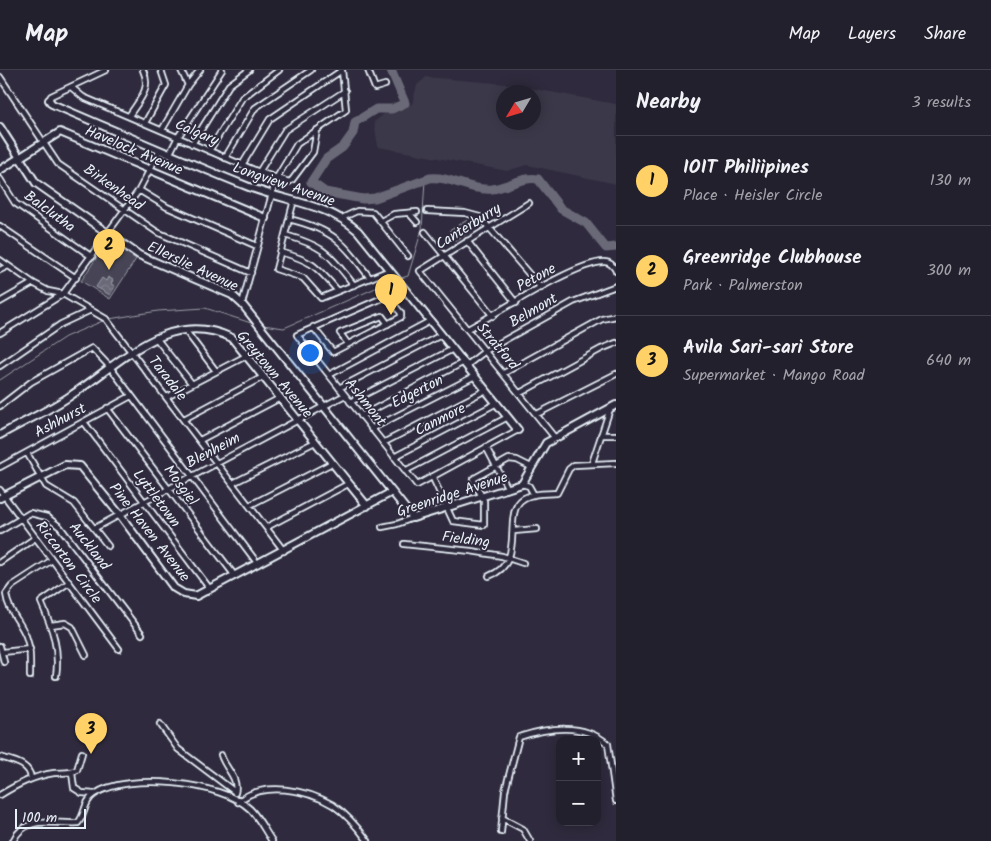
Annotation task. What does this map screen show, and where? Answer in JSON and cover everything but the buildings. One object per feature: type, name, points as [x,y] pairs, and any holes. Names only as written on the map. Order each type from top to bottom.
[{"type":"street","points":[[49,100],[51,96],[106,70]]},
{"type":"street","points":[[129,116],[147,87],[148,82],[143,70]]},
{"type":"street","points":[[145,123],[166,85],[162,70]]},
{"type":"street","points":[[181,70],[188,85]]},
{"type":"street","points":[[162,130],[188,85],[200,70]]},
{"type":"street","points":[[170,153],[178,137],[222,70]]},
{"type":"street","points":[[192,144],[230,84],[249,70]]},
{"type":"street","points":[[209,151],[242,98],[279,70]]},
{"type":"street","points":[[225,158],[255,108],[311,70]]},
{"type":"street","points":[[242,165],[270,119],[342,70],[346,110],[297,144],[276,178],[242,304]]},
{"type":"street","points":[[368,70],[375,88],[385,85]]},
{"type":"street","name":"Birkenhead","points":[[0,77],[58,164],[157,232],[251,272]]},
{"type":"street","name":"Calgary","points":[[71,87],[83,97],[276,178]]},
{"type":"street","points":[[259,172],[285,130],[345,91]]},
{"type":"street","name":"Longview Avenue","points":[[49,100],[52,104],[160,150],[272,195],[331,212],[342,218],[358,232],[390,270],[518,430]]},
{"type":"street","name":"Ellerslie Avenue","points":[[0,127],[36,183],[139,255],[232,296],[242,304],[413,518]]},
{"type":"street","points":[[276,178],[288,182],[292,180],[313,152],[317,130]]},
{"type":"street","name":"Havelock Avenue","points":[[0,170],[60,132],[265,218]]},
{"type":"street","points":[[0,333],[63,294],[92,257],[139,190],[151,171],[160,150]]},
{"type":"street","name":"Balclutha","points":[[0,179],[15,202],[92,257]]},
{"type":"street","points":[[139,190],[167,207],[257,246]]},
{"type":"street","points":[[294,200],[276,269],[303,278],[320,298],[390,270]]},
{"type":"street","name":"Canterburry","points":[[420,271],[529,203]]},
{"type":"street","points":[[342,218],[357,211],[369,211],[381,222],[408,256]]},
{"type":"street","points":[[426,211],[475,214],[489,227],[541,288]]},
{"type":"street","points":[[381,222],[394,214],[417,212]]},
{"type":"street","points":[[409,213],[417,222]]},
{"type":"street","points":[[289,219],[308,224],[331,234],[343,244],[370,278]]},
{"type":"street","points":[[0,226],[76,278]]},
{"type":"street","points":[[425,232],[493,316]]},
{"type":"street","points":[[285,236],[319,246],[333,259],[354,285]]},
{"type":"street","points":[[467,241],[516,303]]},
{"type":"street","points":[[280,252],[305,259],[314,264],[338,292]]},
{"type":"street","name":"Taradale","points":[[0,260],[33,283],[48,291],[63,294],[106,319],[284,551]]},
{"type":"street","name":"Petone","points":[[468,330],[579,268],[606,262],[612,264],[616,271]]},
{"type":"street","points":[[0,270],[8,266]]},
{"type":"street","name":"Stratford","points":[[420,271],[538,414],[555,438]]},
{"type":"street","points":[[0,302],[33,283]]},
{"type":"street","name":"Belmont","points":[[361,416],[465,364],[573,302],[616,286]]},
{"type":"street","points":[[387,296],[401,313],[401,317],[333,352],[314,328],[387,296],[402,287]]},
{"type":"street","points":[[0,366],[61,324],[91,310]]},
{"type":"street","points":[[348,344],[340,333],[382,316],[388,324]]},
{"type":"street","points":[[504,373],[602,319],[616,316]]},
{"type":"street","points":[[329,375],[430,321]]},
{"type":"street","name":"Greytown Avenue","points":[[0,435],[72,395],[132,351],[156,338],[172,331],[206,328],[232,338],[366,506]]},
{"type":"street","name":"Ashmont","points":[[314,328],[297,335],[371,429],[416,485],[432,476]]},
{"type":"street","points":[[185,330],[216,371]]},
{"type":"street","points":[[339,388],[441,335]]},
{"type":"street","points":[[156,338],[192,384]]},
{"type":"street","points":[[520,393],[601,349],[616,343]]},
{"type":"street","points":[[0,406],[31,382],[92,348],[110,367],[258,564]]},
{"type":"street","points":[[350,402],[453,349]]},
{"type":"street","points":[[167,397],[246,356]]},
{"type":"street","points":[[538,414],[616,374]]},
{"type":"street","name":"Edgerton","points":[[371,429],[475,376]]},
{"type":"street","points":[[184,419],[263,377]]},
{"type":"street","points":[[383,443],[486,390]]},
{"type":"street","name":"Blenheim","points":[[95,528],[345,395]]},
{"type":"street","name":"Ashhurst","points":[[0,467],[131,396]]},
{"type":"street","points":[[200,440],[280,398]]},
{"type":"street","name":"Canmore","points":[[394,457],[497,403]]},
{"type":"street","points":[[592,463],[613,407]]},
{"type":"street","name":"Greenridge Avenue","points":[[382,527],[397,524],[447,506],[522,484],[541,448],[555,438],[613,407]]},
{"type":"street","name":"Mosgiel","points":[[108,408],[234,576]]},
{"type":"street","points":[[405,471],[508,417]]},
{"type":"street","name":"Lyttletown","points":[[84,422],[210,589]]},
{"type":"street","points":[[518,430],[432,476],[453,521],[484,525],[484,501],[473,479],[513,459],[531,467]]},
{"type":"street","points":[[601,435],[616,435]]},
{"type":"street","points":[[233,483],[314,442]]},
{"type":"street","points":[[486,447],[508,489]]},
{"type":"street","points":[[26,453],[46,486],[74,503],[108,546]]},
{"type":"street","points":[[250,505],[332,463]]},
{"type":"street","points":[[489,576],[501,570],[508,559],[513,544],[514,508],[522,499],[534,495],[557,493],[569,469],[574,465],[616,463]]},
{"type":"street","name":"Pine Haven Avenue","points":[[1,495],[65,464],[80,466],[120,515],[174,588],[184,594],[196,596],[392,492]]},
{"type":"street","points":[[266,527],[348,484]]},
{"type":"street","points":[[522,484],[529,486],[534,495]]},
{"type":"street","name":"Riccarton Circle","points":[[1,495],[118,648]]},
{"type":"street","name":"Auckland","points":[[0,531],[30,513],[47,517],[60,527],[142,634]]},
{"type":"street","points":[[514,532],[537,529]]},
{"type":"street","points":[[0,562],[35,538]]},
{"type":"street","name":"Fielding","points":[[404,544],[471,551],[523,563]]},
{"type":"street","points":[[30,676],[30,649],[26,635],[7,604],[6,594],[52,560]]},
{"type":"street","points":[[56,676],[57,651],[51,625],[41,602],[68,583]]},
{"type":"street","points":[[51,625],[65,623],[72,627],[86,655]]},
{"type":"street","points":[[0,646],[4,662]]},
{"type":"street","points":[[3,652],[30,649]]},
{"type":"street","points":[[160,724],[178,749],[235,792]]},
{"type":"street","points":[[501,832],[505,791],[519,737],[551,728],[579,730],[599,736],[608,744],[616,801]]},
{"type":"street","points":[[0,795],[31,778],[63,772],[72,773],[77,770],[82,754]]},
{"type":"street","points":[[221,754],[235,780],[233,799]]},
{"type":"street","points":[[0,757],[28,769],[31,778]]},
{"type":"street","points":[[72,773],[74,788],[82,793],[94,794],[126,784],[161,782],[218,792],[250,809],[272,841]]},
{"type":"street","points":[[238,802],[245,796],[276,789],[309,794],[334,806],[358,828],[368,841]]},
{"type":"street","points":[[13,841],[18,831],[36,823],[48,821],[78,823],[86,802],[94,794]]},
{"type":"street","points":[[502,818],[523,829],[530,841]]},
{"type":"shaded area","points":[[426,77],[513,85],[496,85],[496,130],[541,130],[541,90],[616,104],[616,184],[527,165],[507,171],[378,147],[374,122],[386,112],[412,104],[417,85]]},
{"type":"shaded area","points":[[467,220],[473,229],[455,241],[449,231]]},
{"type":"shaded area","points":[[121,249],[136,259],[110,299],[81,281],[101,251],[115,258]]},
{"type":"water","points":[[108,277],[113,280],[111,284],[115,286],[110,295],[96,287],[102,278],[106,281]]},
{"type":"waterway","points":[[391,70],[405,103],[392,109],[376,109],[355,122],[353,133],[343,147],[326,159],[311,182],[325,192],[363,199],[375,198],[430,178],[445,179],[484,189],[498,188],[521,180],[538,179],[561,209],[586,223],[606,248],[616,247]]},
{"type":"waterway","points":[[401,278],[408,276],[422,229],[425,180]]},
{"type":"waterway","points":[[263,325],[284,328],[394,280]]},
{"type":"waterway","points":[[109,319],[158,311],[205,308],[254,324]]},
{"type":"waterway","points":[[0,380],[65,337],[105,320]]},
{"type":"place","name":"Greenridge Clubhouse","points":[[109,270]]},
{"type":"place","name":"IOIT Philiipines","points":[[391,315]]},
{"type":"place","name":"Avila Sari-sari Store","points":[[91,754]]}]
